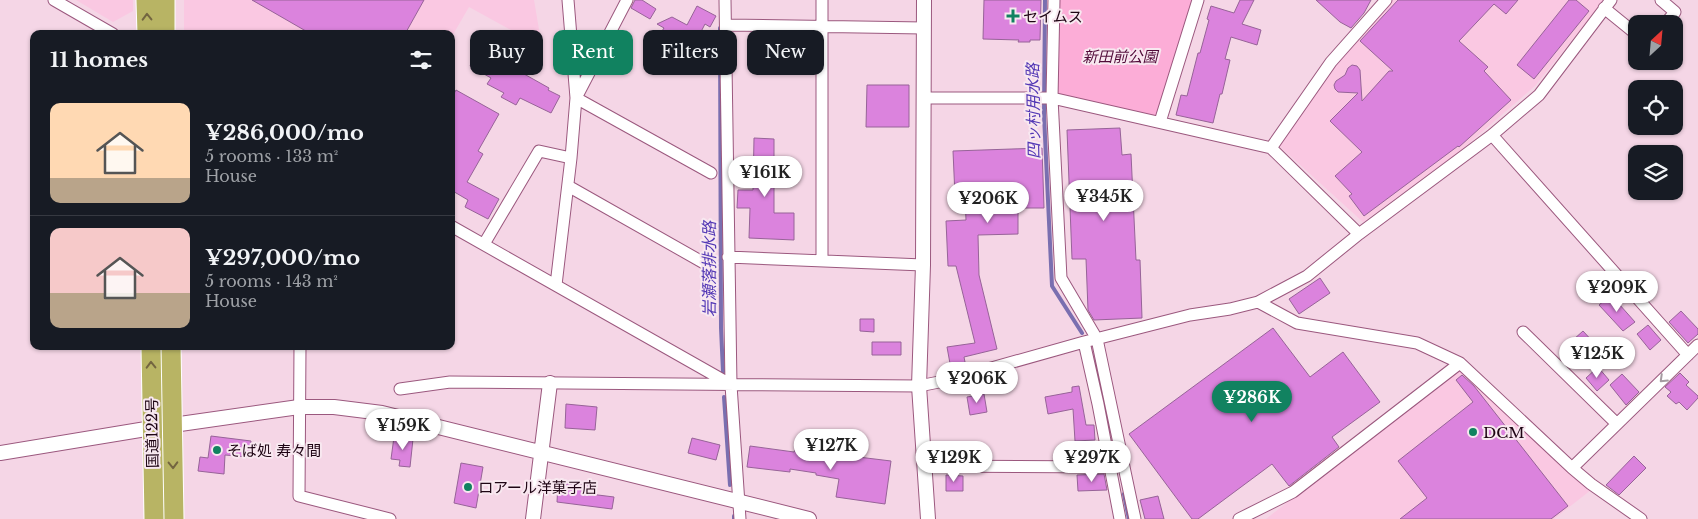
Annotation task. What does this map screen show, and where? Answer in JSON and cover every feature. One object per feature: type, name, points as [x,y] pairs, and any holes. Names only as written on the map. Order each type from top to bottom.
[{"type":"highway","points":[[146,0],[147,30]]},
{"type":"highway","points":[[165,0],[165,30]]},
{"type":"highway","name":"国道122号","points":[[151,350],[154,519]]},
{"type":"highway","name":"国道122号","points":[[171,350],[174,519]]},
{"type":"street","points":[[54,0],[106,30]]},
{"type":"street","points":[[556,285],[576,98],[568,0]]},
{"type":"street","points":[[576,98],[628,0]]},
{"type":"street","points":[[725,0],[728,257],[732,385],[740,519]]},
{"type":"street","points":[[822,0],[822,260]]},
{"type":"street","points":[[924,0],[919,386],[928,519]]},
{"type":"street","points":[[1054,0],[1052,98],[1061,278],[1097,339],[1135,519]]},
{"type":"street","points":[[1160,122],[1198,0]]},
{"type":"street","points":[[1271,148],[1332,62],[1386,0]]},
{"type":"street","points":[[1661,0],[1675,12],[1672,15]]},
{"type":"street","points":[[400,389],[450,382],[919,386],[949,380],[1084,342],[1190,315],[1230,309],[1258,302],[1307,276],[1359,234],[1492,135],[1539,95],[1608,4],[1628,25]]},
{"type":"street","points":[[726,24],[924,28]]},
{"type":"street","points":[[576,98],[710,173]]},
{"type":"street","points":[[923,98],[1052,98],[1271,148],[1359,234]]},
{"type":"street","points":[[1492,135],[1688,355]]},
{"type":"street","points":[[484,244],[539,151],[571,158]]},
{"type":"street","points":[[568,186],[711,268]]},
{"type":"street","points":[[455,228],[732,385]]},
{"type":"street","points":[[728,257],[922,265]]},
{"type":"street","points":[[1258,302],[1297,323],[1417,343],[1460,363],[1572,468],[1591,484],[1641,519]]},
{"type":"street","points":[[1522,332],[1618,424]]},
{"type":"street","points":[[1084,342],[1120,519]]},
{"type":"street","points":[[1572,468],[1698,345]]},
{"type":"street","points":[[300,350],[299,496],[390,519]]},
{"type":"street","points":[[1239,519],[1293,492],[1460,363]]},
{"type":"street","points":[[533,519],[550,383]]},
{"type":"street","points":[[0,444],[6,452],[152,428],[299,407],[334,407],[382,413],[809,519]]},
{"type":"street","points":[[924,466],[1110,467]]},
{"type":"shaded area","points":[[76,0],[133,0],[133,11],[113,22]]},
{"type":"shaded area","points":[[184,0],[534,0],[539,30],[511,30],[469,7],[455,30],[184,30]]},
{"type":"shaded area","points":[[1390,0],[1604,0],[1535,86],[1460,151],[1363,222],[1277,144],[1334,64]]},
{"type":"shaded area","points":[[1459,368],[1591,490],[1554,519],[1266,519]]},
{"type":"green space","name":"新田前公園","points":[[1054,0],[1198,0],[1160,122],[1052,98]]},
{"type":"building","points":[[252,0],[424,0],[407,30],[304,30]]},
{"type":"building","points":[[635,0],[642,0],[656,9],[650,19],[631,8]]},
{"type":"building","points":[[984,0],[1041,0],[1040,40],[1018,42],[1019,40],[983,39]]},
{"type":"building","points":[[1240,0],[1254,0],[1242,24],[1261,30],[1257,45],[1231,37],[1225,59],[1230,60],[1213,123],[1176,115],[1181,95],[1187,96],[1209,20],[1207,19],[1211,6],[1234,13]]},
{"type":"building","points":[[1316,0],[1371,0],[1364,13],[1351,28],[1340,22]]},
{"type":"building","points":[[1398,0],[1518,0],[1506,14],[1494,4],[1459,41],[1488,67],[1484,71],[1511,100],[1459,147],[1364,216],[1349,196],[1352,194],[1335,176],[1362,152],[1330,121],[1358,93],[1338,92],[1334,85],[1336,81],[1345,75],[1348,68],[1352,65],[1357,66],[1360,70],[1362,101],[1389,71],[1393,71],[1360,41]]},
{"type":"building","points":[[1569,0],[1576,0],[1589,11],[1534,79],[1517,65]]},
{"type":"building","points":[[697,6],[716,16],[710,27],[705,24],[702,30],[663,30],[664,28],[657,24],[672,17],[687,25]]},
{"type":"building","points":[[486,75],[526,75],[560,96],[551,113],[520,98],[516,105],[501,97],[504,93],[487,84],[491,78]]},
{"type":"building","points":[[867,85],[909,85],[909,127],[866,127]]},
{"type":"building","points":[[456,90],[499,114],[478,151],[483,154],[467,182],[499,199],[488,219],[465,207],[468,200],[455,192]]},
{"type":"building","points":[[1120,128],[1122,155],[1131,154],[1136,260],[1140,260],[1142,318],[1094,320],[1088,310],[1086,259],[1072,259],[1067,130]]},
{"type":"building","points":[[754,138],[774,139],[774,213],[794,213],[794,240],[749,238],[750,208],[737,208],[738,190],[753,190]]},
{"type":"building","points":[[1042,148],[1044,208],[1018,208],[1018,234],[978,235],[979,275],[997,349],[964,357],[966,367],[951,369],[947,347],[975,343],[956,266],[948,266],[946,221],[966,220],[965,196],[955,196],[953,151]]},
{"type":"building","points":[[1320,278],[1330,293],[1299,314],[1289,299]]},
{"type":"building","points":[[1611,295],[1635,322],[1623,331],[1599,305]]},
{"type":"building","points":[[1681,311],[1698,329],[1698,334],[1688,343],[1669,322]]},
{"type":"building","points":[[860,319],[874,319],[874,332],[860,331]]},
{"type":"building","points":[[1648,325],[1661,340],[1650,350],[1637,334]]},
{"type":"building","points":[[1273,328],[1310,377],[1343,352],[1380,402],[1332,437],[1339,447],[1289,486],[1272,464],[1198,519],[1192,519],[1129,434]]},
{"type":"building","points":[[1583,331],[1606,356],[1597,364],[1573,340]]},
{"type":"building","points":[[872,342],[901,342],[901,355],[872,355]]},
{"type":"building","points":[[1598,367],[1609,380],[1597,391],[1586,378]]},
{"type":"building","points":[[1680,373],[1689,382],[1686,385],[1698,396],[1687,410],[1679,402],[1676,404],[1667,396],[1671,392],[1665,387]]},
{"type":"building","points":[[1622,374],[1639,392],[1626,405],[1610,385]]},
{"type":"building","name":"DCM","points":[[1462,375],[1474,386],[1568,506],[1551,519],[1400,519],[1427,498],[1398,461],[1473,402],[1456,380]]},
{"type":"building","points":[[1079,386],[1086,425],[1094,425],[1095,440],[1075,441],[1073,409],[1048,414],[1045,397],[1072,392],[1072,387]]},
{"type":"building","points":[[984,394],[987,412],[970,415],[967,397]]},
{"type":"building","points":[[566,404],[597,407],[595,430],[565,428]]},
{"type":"building","points":[[211,436],[251,441],[249,457],[225,455],[224,474],[198,471],[200,457],[208,458]]},
{"type":"building","points":[[394,437],[413,439],[410,467],[399,466],[400,460],[391,459]]},
{"type":"building","points":[[692,438],[720,445],[716,460],[688,453]]},
{"type":"building","points":[[750,446],[891,461],[885,504],[836,497],[839,479],[790,469],[790,472],[747,467]]},
{"type":"building","points":[[1634,456],[1646,468],[1619,495],[1606,485]]},
{"type":"building","points":[[461,463],[483,467],[476,508],[454,503]]},
{"type":"building","points":[[1104,474],[1107,490],[1078,491],[1077,475]]},
{"type":"building","points":[[946,475],[963,476],[963,491],[946,491]]},
{"type":"building","points":[[558,483],[591,486],[590,494],[614,497],[612,509],[557,502]]},
{"type":"building","points":[[1158,496],[1164,519],[1145,519],[1140,500]]},
{"type":"waterway","name":"四ッ村用水路","points":[[1045,0],[1044,115],[1052,286],[1082,333]]},
{"type":"waterway","name":"岩瀬落排水路","points":[[720,28],[721,328],[723,372]]},
{"type":"waterway","name":"四ッ村用水路","points":[[1097,366],[1106,408]]},
{"type":"waterway","name":"岩瀬落排水路","points":[[724,397],[730,485]]},
{"type":"waterway","name":"四ッ村用水路","points":[[1124,494],[1129,519]]},
{"type":"place","name":"セイムス","points":[[1013,16]]},
{"type":"place","name":"DCM","points":[[1473,432]]},
{"type":"place","name":"そば処 寿々間","points":[[217,450]]},
{"type":"place","name":"ロアール洋菓子店","points":[[468,487]]}]
